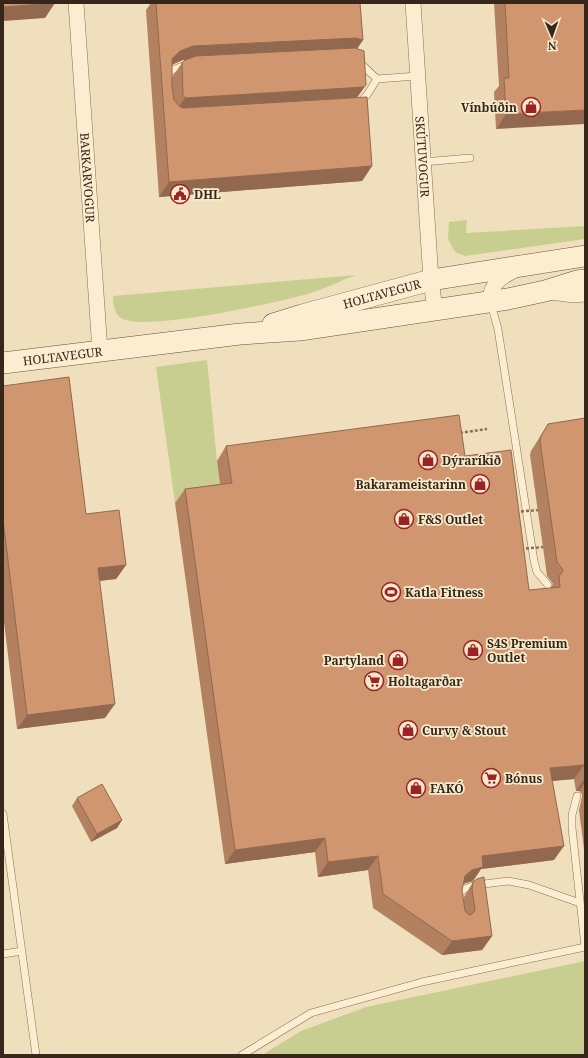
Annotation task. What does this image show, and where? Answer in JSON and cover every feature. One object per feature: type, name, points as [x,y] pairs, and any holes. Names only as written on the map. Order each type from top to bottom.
[{"type":"main road","name":"HOLTAVEGUR","points":[[240,334],[302,315],[431,280],[585,256]]},
{"type":"main road","name":"HOLTAVEGUR","points":[[3,364],[240,334],[300,330],[491,302],[545,291],[585,280]]},
{"type":"street","name":"BARKARVOGUR","points":[[76,3],[100,351]]},
{"type":"street","name":"SKÚTUVOGUR","points":[[413,3],[431,280],[435,310]]},
{"type":"street","name":"HOLTAVEGUR","points":[[491,302],[490,294],[497,281],[507,274],[526,266]]},
{"type":"street","points":[[545,291],[574,295],[585,294]]},
{"type":"lane","points":[[352,59],[358,61],[377,79],[417,76]]},
{"type":"lane","points":[[167,81],[167,75],[172,70],[185,65],[192,65]]},
{"type":"lane","points":[[356,106],[367,95],[377,79]]},
{"type":"lane","points":[[423,162],[470,158]]},
{"type":"lane","points":[[491,302],[500,342],[534,561],[537,572],[548,585]]},
{"type":"lane","points":[[242,1055],[311,1013],[422,982],[585,947],[572,828],[572,815],[577,796]]},
{"type":"lane","points":[[3,814],[36,1055]]},
{"type":"lane","points":[[457,903],[459,894],[464,889],[476,885],[508,881],[529,885],[580,903]]},
{"type":"lane","points":[[3,954],[22,951]]},
{"type":"path","points":[[458,434],[487,429]]},
{"type":"path","points":[[515,512],[545,509]]},
{"type":"path","points":[[520,549],[543,547]]},
{"type":"green space","points":[[467,220],[466,233],[585,226],[585,239],[465,256],[455,252],[448,239],[449,222]]},
{"type":"green space","points":[[356,275],[308,294],[212,315],[155,322],[134,322],[121,318],[115,311],[113,302],[113,296]]},
{"type":"green space","points":[[207,360],[222,497],[175,503],[156,367]]},
{"type":"green space","points":[[585,961],[585,1055],[262,1055],[301,1031],[366,1007]]},
{"type":"building","points":[[3,3],[55,3],[3,7]]},
{"type":"building","points":[[156,3],[360,3],[363,40],[356,38],[193,46],[180,51],[172,59],[172,87],[174,100],[183,108],[367,97],[372,166],[169,182]]},
{"type":"building","points":[[505,3],[585,3],[585,110],[506,114],[504,78],[509,78]]},
{"type":"building","points":[[355,48],[364,51],[366,85],[364,87],[185,98],[183,95],[182,63],[185,60],[196,56]]},
{"type":"building","points":[[69,377],[86,514],[119,510],[126,565],[98,568],[115,704],[27,715],[3,520],[3,386]]},
{"type":"building","name":"Holtagarðar","points":[[459,415],[465,456],[511,450],[529,590],[560,587],[559,576],[563,570],[557,562],[540,441],[541,436],[548,424],[585,418],[585,770],[584,765],[550,768],[564,846],[482,856],[483,867],[472,870],[465,876],[462,890],[465,911],[471,915],[475,910],[472,889],[473,882],[484,877],[492,936],[452,941],[383,894],[378,856],[328,862],[325,838],[235,850],[185,489],[232,483],[226,446]]},
{"type":"building","points":[[102,784],[122,820],[97,834],[77,798]]},
{"type":"place","name":"Vínbúðin","points":[[531,107]]},
{"type":"place","name":"DHL","points":[[180,194]]},
{"type":"place","name":"Dýraríkið","points":[[428,460]]},
{"type":"place","name":"Bakarameistarinn","points":[[480,484]]},
{"type":"place","name":"F&S Outlet","points":[[404,519]]},
{"type":"place","name":"Katla Fitness","points":[[391,592]]},
{"type":"place","name":"S4S Premium Outlet","points":[[473,650]]},
{"type":"place","name":"Partyland","points":[[398,660]]},
{"type":"place","name":"Holtagarðar","points":[[374,681]]},
{"type":"place","name":"Curvy & Stout","points":[[408,730]]},
{"type":"place","name":"Bónus","points":[[491,778]]},
{"type":"place","name":"FAKÓ","points":[[416,788]]}]
